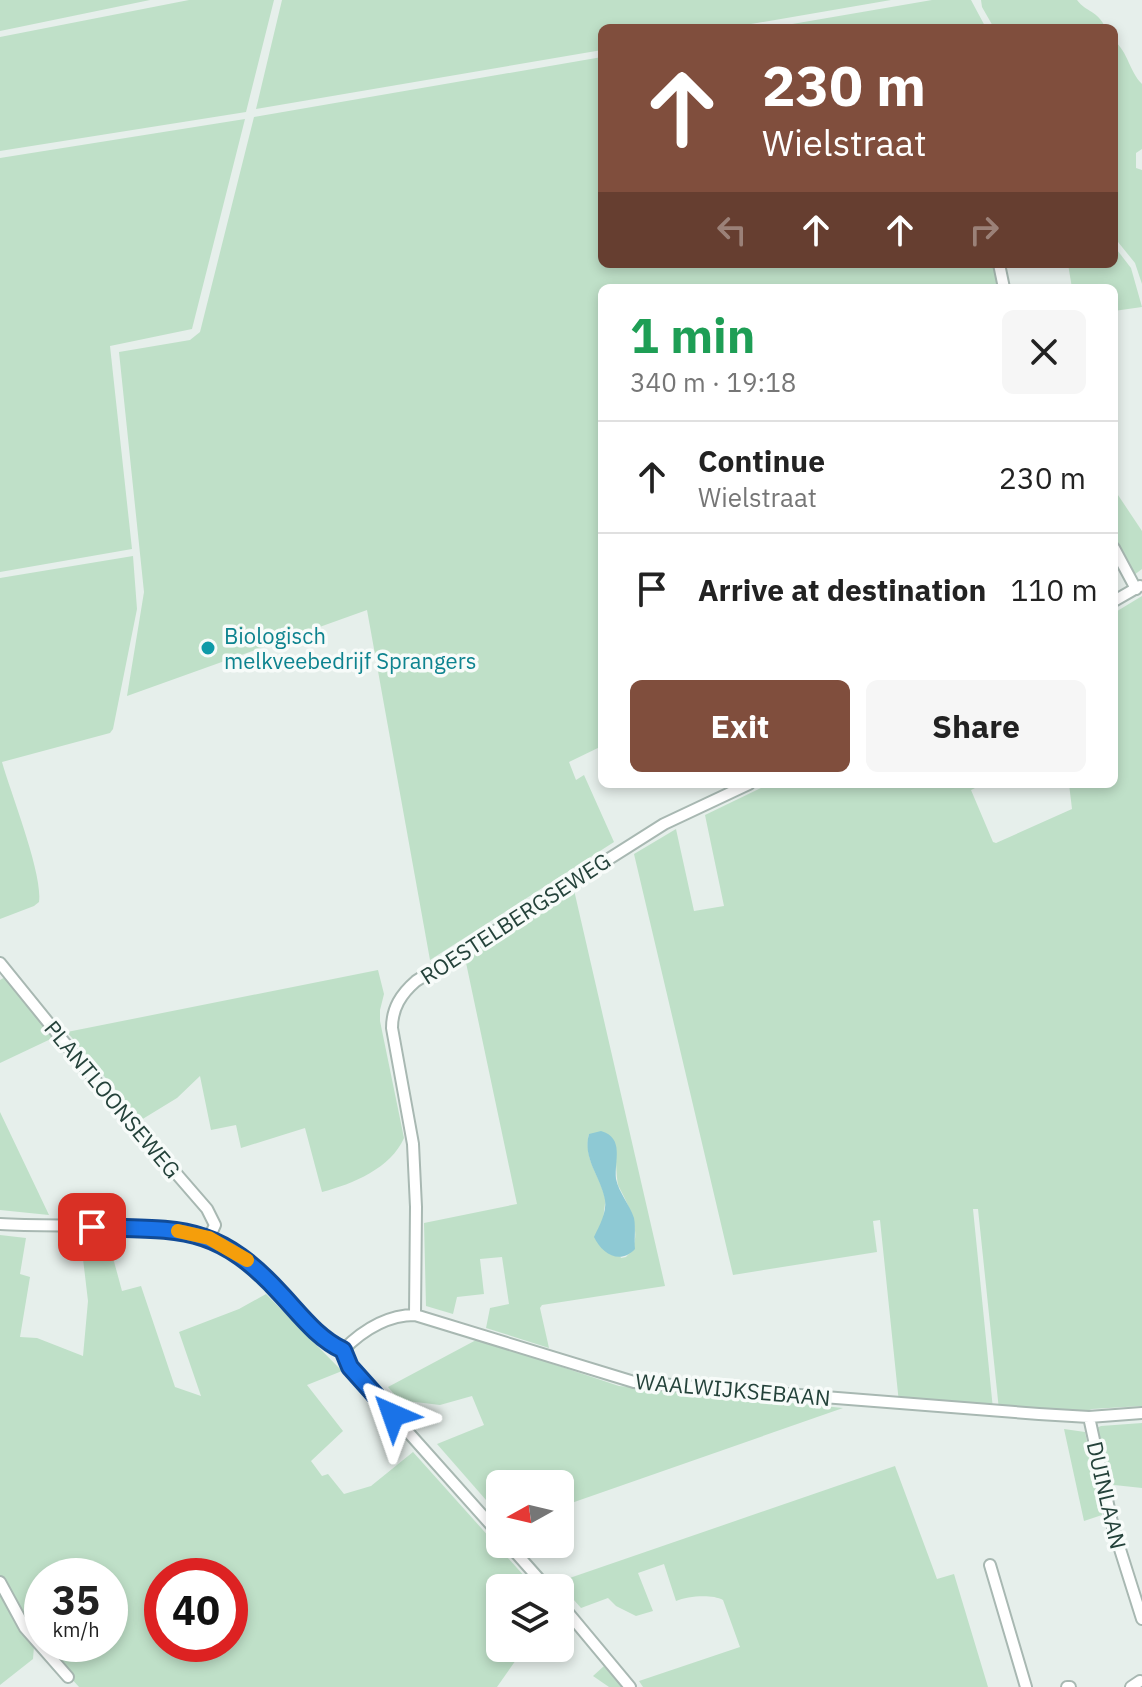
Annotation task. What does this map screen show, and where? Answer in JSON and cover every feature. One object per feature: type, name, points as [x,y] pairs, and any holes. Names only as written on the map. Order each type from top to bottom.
[{"type":"street","points":[[1118,554],[1139,587],[1118,599]]},
{"type":"street","name":"ROESTELBERGSEWEG","points":[[415,1315],[416,1182],[413,1144],[392,1028],[393,1014],[400,997],[416,981],[645,835],[684,813],[740,788]]},
{"type":"street","name":"PLANTLOONSEWEG","points":[[0,963],[90,1074],[207,1209],[215,1225],[209,1238]]},
{"type":"street","points":[[0,1224],[162,1230],[209,1238],[229,1247],[253,1264],[325,1341],[343,1350],[350,1367],[486,1519]]},
{"type":"street","name":"WAALWIJKSEBAAN","points":[[343,1350],[372,1326],[391,1318],[415,1315],[634,1382],[1089,1417],[1142,1413]]},
{"type":"street","name":"DUINLAAN","points":[[1089,1417],[1113,1527],[1142,1619]]},
{"type":"street","points":[[520,1558],[535,1574]]},
{"type":"street","points":[[990,1565],[1026,1687]]},
{"type":"street","points":[[0,1582],[25,1628],[68,1677]]},
{"type":"street","points":[[574,1620],[630,1687]]},
{"type":"green space","points":[[0,0],[150,0],[0,31]]},
{"type":"green space","points":[[189,0],[274,0],[246,112],[0,151],[0,37]]},
{"type":"green space","points":[[282,0],[891,0],[751,24],[598,24],[598,51],[256,109]]},
{"type":"green space","points":[[932,0],[971,0],[984,24],[792,24]]},
{"type":"green space","points":[[981,0],[1077,0],[1103,24],[992,24]]},
{"type":"green space","points":[[1118,45],[1142,84],[1142,149],[1136,153],[1136,168],[1142,170],[1142,284],[1135,263],[1118,242]]},
{"type":"green space","points":[[598,58],[598,268],[998,268],[1000,284],[598,284],[598,748],[569,762],[576,780],[584,775],[614,842],[430,960],[367,610],[127,696],[144,592],[119,352],[190,340],[200,332],[254,117]]},
{"type":"green space","points":[[245,119],[192,329],[110,346],[132,549],[0,572],[0,158]]},
{"type":"green space","points":[[1118,251],[1131,268],[1142,307],[1118,310],[1118,284],[1071,284],[1069,268],[1118,268]]},
{"type":"green space","points":[[1118,495],[1142,531],[1142,569],[1134,575],[1118,546]]},
{"type":"green space","points":[[133,556],[137,609],[113,729],[110,733],[2,762],[31,854],[39,902],[0,919],[0,578]]},
{"type":"green space","points":[[1142,596],[1142,1406],[1092,1409],[1076,1415],[999,1410],[978,1209],[973,1209],[993,1409],[899,1403],[880,1220],[873,1221],[877,1252],[733,1275],[634,854],[676,829],[694,911],[724,906],[705,815],[761,788],[975,788],[971,790],[996,843],[1072,809],[1069,788],[1118,788],[1118,611]]},
{"type":"green space","points":[[574,890],[665,1286],[542,1305],[540,1308],[549,1348],[486,1328],[490,1308],[509,1304],[502,1257],[480,1259],[484,1294],[457,1297],[453,1314],[426,1306],[424,1223],[517,1204],[465,958]],"holes":[[[589,1134],[615,1143],[618,1184],[631,1212],[635,1232],[632,1249],[621,1258],[605,1222],[605,1198],[590,1159]]]},
{"type":"green space","points":[[378,970],[384,994],[380,1021],[404,1138],[381,1166],[322,1192],[305,1128],[241,1148],[236,1125],[211,1130],[200,1076],[177,1098],[141,1120],[67,1032]]},
{"type":"green space","points":[[5,977],[55,1037],[0,1063],[0,980]]},
{"type":"green space","points":[[0,1112],[49,1215],[0,1210]]},
{"type":"green space","points":[[0,1235],[26,1238],[20,1274],[30,1277],[20,1337],[37,1338],[83,1356],[88,1301],[81,1242],[109,1243],[122,1291],[141,1286],[175,1387],[201,1396],[179,1332],[239,1309],[266,1294],[342,1371],[307,1385],[343,1431],[311,1461],[322,1476],[328,1474],[344,1494],[371,1486],[413,1452],[486,1533],[486,1558],[508,1558],[522,1574],[486,1574],[486,1662],[515,1662],[497,1687],[79,1687],[56,1662],[128,1662],[128,1558],[24,1558],[24,1621],[0,1577]]},
{"type":"green space","points":[[478,1339],[619,1386],[843,1408],[574,1502],[574,1470],[486,1470],[486,1500],[437,1444],[484,1425],[472,1396],[440,1405],[399,1400],[388,1387]]},
{"type":"green space","points":[[1142,1423],[1142,1488],[1105,1484],[1094,1429]]},
{"type":"green space","points":[[1064,1429],[1085,1432],[1102,1515],[1084,1521]]},
{"type":"green space","points":[[895,1466],[937,1579],[954,1574],[988,1687],[643,1687],[639,1681],[740,1647],[723,1600],[700,1596],[676,1601],[664,1564],[638,1573],[653,1611],[636,1616],[616,1606],[608,1598],[581,1608],[574,1600],[574,1576]]},
{"type":"green space","points":[[0,1593],[24,1630],[24,1662],[29,1662],[0,1685]]},
{"type":"green space","points":[[604,1666],[622,1687],[609,1687],[593,1676]]},
{"type":"water","points":[[601,1131],[608,1134],[616,1145],[616,1179],[634,1218],[635,1249],[618,1257],[602,1248],[594,1237],[604,1215],[605,1200],[590,1159],[588,1143],[589,1134]]},
{"type":"slow traffic","points":[[178,1231],[209,1238],[247,1260]]},
{"type":"place","name":"Biologisch melkveebedrijf Sprangers","points":[[208,648]]},
{"type":"route","points":[[92,1227],[180,1232],[209,1238],[229,1247],[253,1264],[325,1341],[343,1350],[350,1367],[393,1415]]}]
